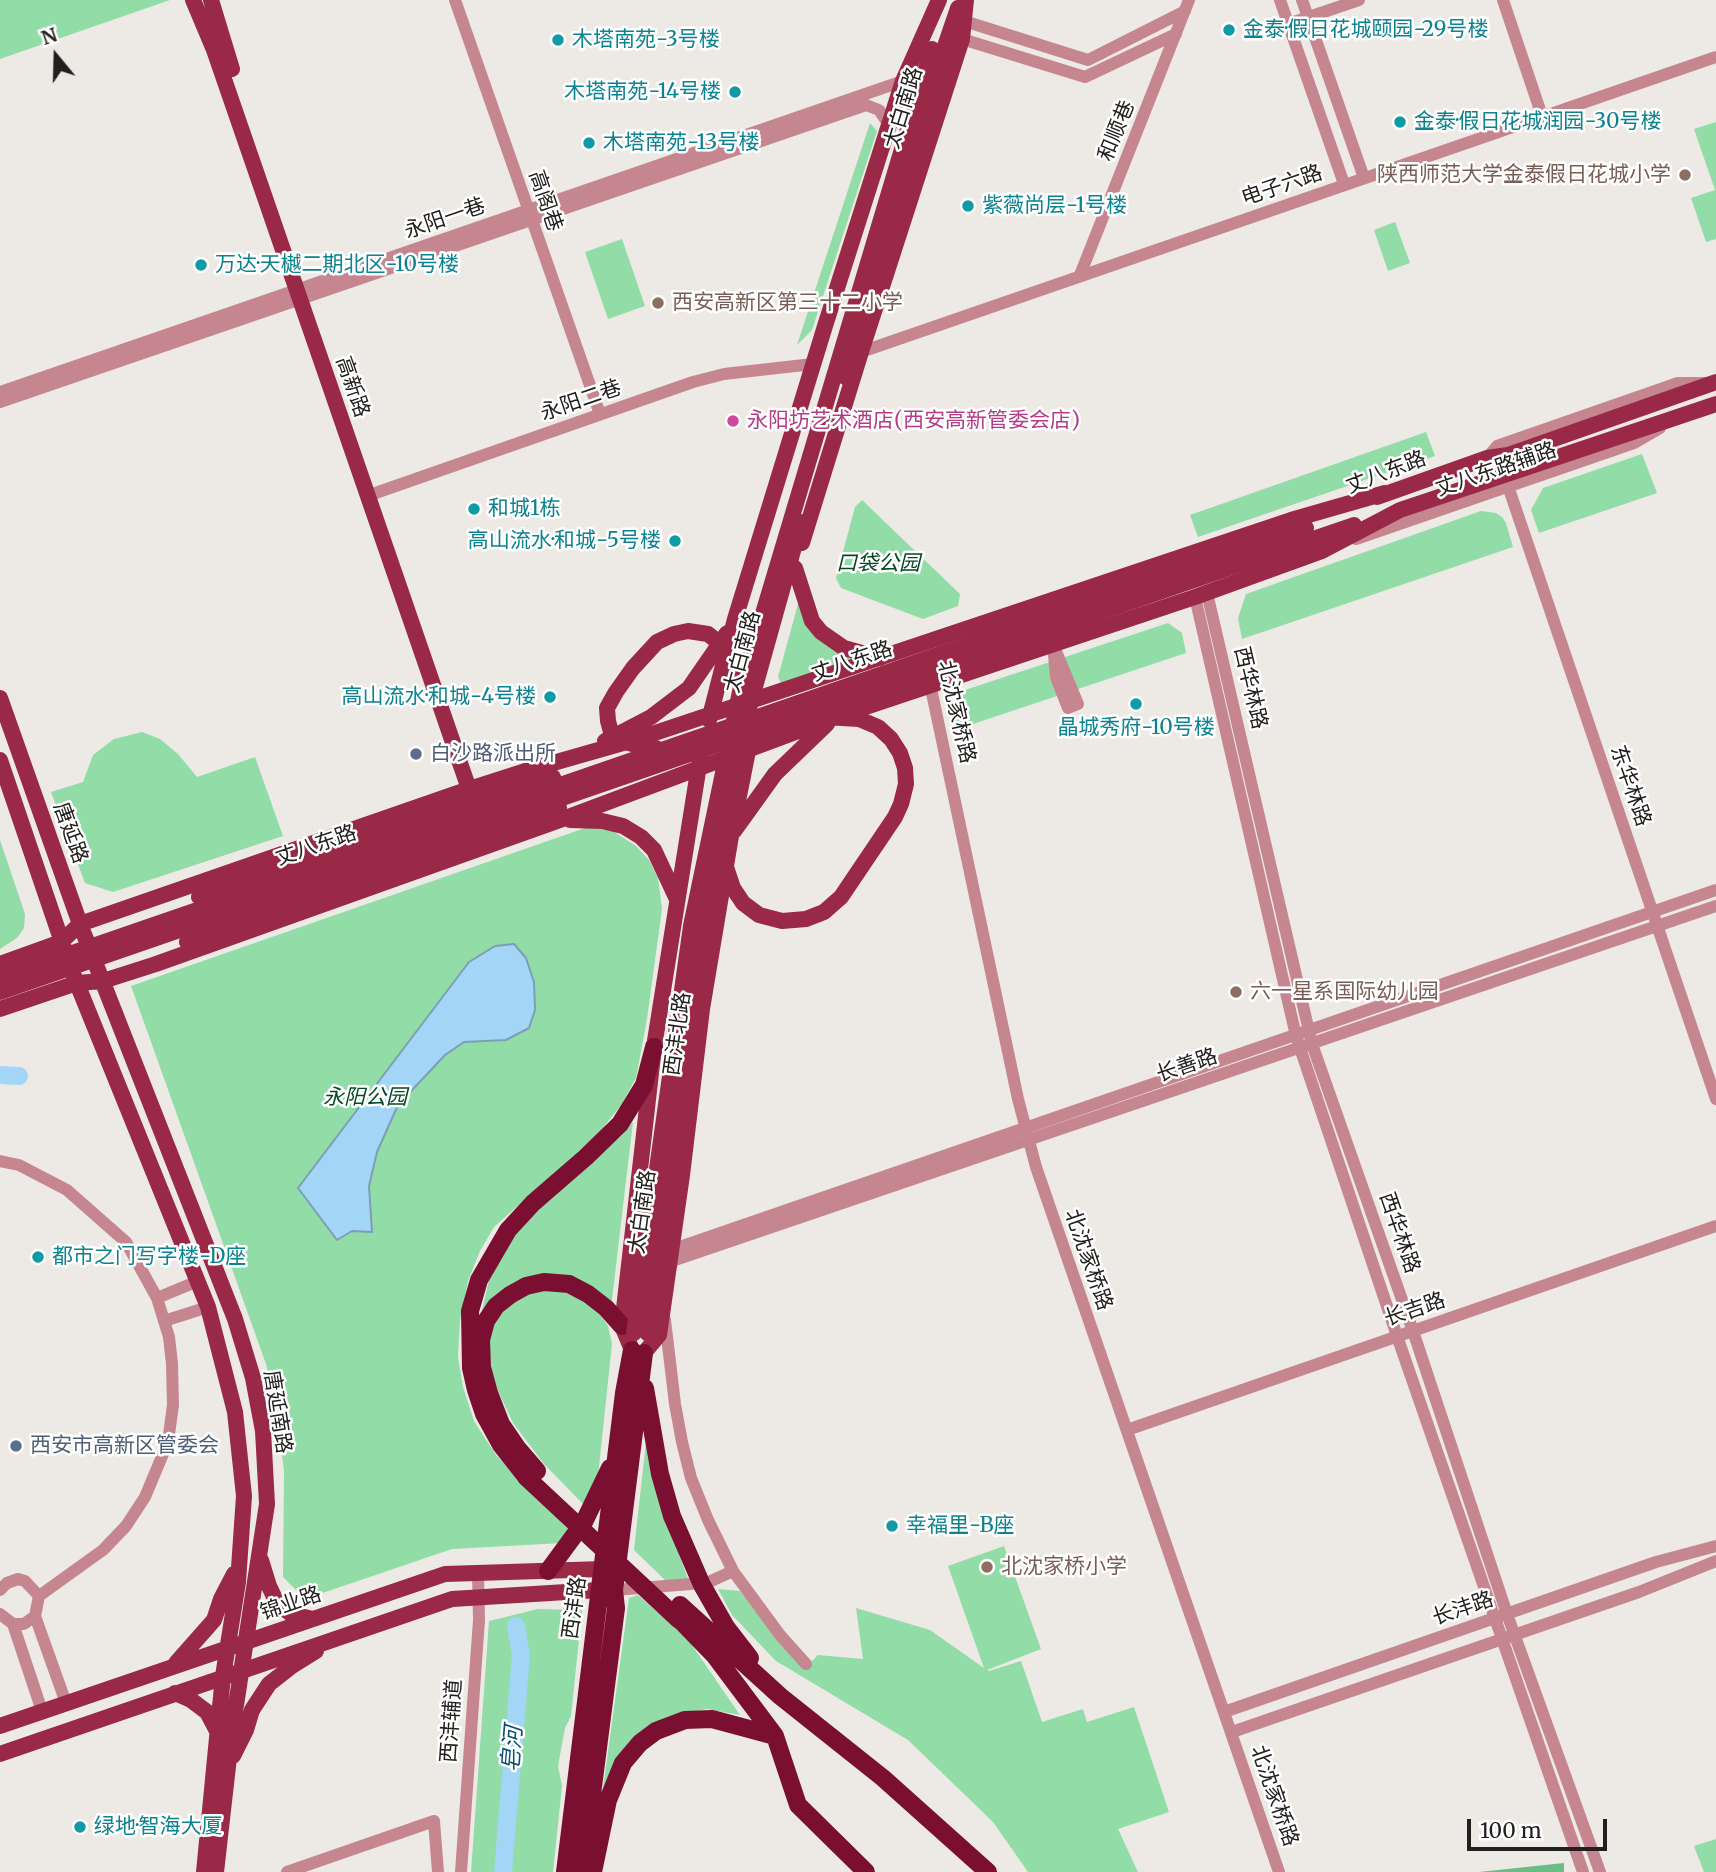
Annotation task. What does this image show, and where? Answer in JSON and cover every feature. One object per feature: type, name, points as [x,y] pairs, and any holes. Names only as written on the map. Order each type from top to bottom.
[{"type":"highway","points":[[654,1047],[644,1086],[620,1124],[533,1203],[508,1230],[479,1280],[470,1311],[471,1368],[484,1415],[501,1446],[679,1612],[907,1799],[988,1872]]},
{"type":"highway","points":[[532,1474],[501,1424],[489,1393],[482,1367],[481,1340],[486,1321],[496,1307],[510,1295],[526,1286],[544,1282],[569,1284],[606,1308],[637,1344],[660,1475],[672,1516],[691,1563],[726,1627],[780,1696]]},
{"type":"highway","name":"西沣路","points":[[582,1872],[616,1608],[607,1590],[603,1569],[624,1392],[637,1344]]},
{"type":"highway","name":"西沣路","points":[[565,1872],[607,1590],[637,1344]]},
{"type":"highway","points":[[548,1571],[584,1522],[617,1452]]},
{"type":"highway","points":[[679,1612],[775,1736],[798,1805],[860,1866]]},
{"type":"highway","points":[[593,1872],[608,1800],[623,1763],[656,1731],[685,1720],[712,1719],[775,1736]]},
{"type":"main road","name":"高新路","points":[[193,0],[303,293],[474,788]]},
{"type":"main road","name":"高新路","points":[[211,0],[303,293]]},
{"type":"main road","name":"太白南路","points":[[711,714],[735,619],[903,81],[939,0]]},
{"type":"main road","name":"太白南路","points":[[637,1344],[701,946],[726,837],[739,745],[800,523],[937,51],[944,0]]},
{"type":"main road","name":"太白南路","points":[[637,1344],[691,926],[741,687],[937,51],[964,0]]},
{"type":"main road","name":"太白南路","points":[[760,698],[795,568],[861,352],[962,39],[964,0]]},
{"type":"main road","name":"丈八东路","points":[[103,981],[560,820],[833,718],[1201,595],[1314,539],[1385,493],[1487,458],[1508,455],[1715,382]]},
{"type":"main road","name":"丈八东路","points":[[0,978],[646,761],[779,724],[920,673],[1400,510],[1511,479],[1716,404]]},
{"type":"main road","points":[[0,964],[61,942],[80,924],[474,788],[760,698],[1291,520],[1385,493]]},
{"type":"main road","name":"丈八东路","points":[[0,992],[646,761],[674,745],[1314,539]]},
{"type":"main road","points":[[795,568],[812,621],[821,632],[844,648],[880,658]]},
{"type":"main road","points":[[577,756],[651,717],[689,688],[735,619]]},
{"type":"main road","points":[[674,745],[647,750],[632,746],[611,732],[608,721],[607,708],[616,692],[657,642],[688,631],[708,635],[723,646],[734,663],[741,687]]},
{"type":"main road","name":"唐延路","points":[[0,698],[80,924],[103,981]]},
{"type":"main road","name":"西沣北路","points":[[711,714],[698,767],[654,1047],[637,1344],[659,1335],[726,837],[760,698]]},
{"type":"main road","points":[[779,724],[825,717],[859,719],[878,727],[891,739],[900,753],[906,784],[895,817],[841,897],[824,912],[806,919],[782,921],[759,915],[743,903],[733,888],[726,867],[726,837],[775,774],[833,718]]},
{"type":"main road","name":"唐延路","points":[[0,760],[77,983]]},
{"type":"main road","points":[[144,902],[199,897],[512,787],[646,761]]},
{"type":"main road","points":[[156,964],[187,942],[527,822],[646,761]]},
{"type":"main road","points":[[560,820],[602,821],[623,826],[640,837],[654,850],[677,899]]},
{"type":"main road","points":[[0,1009],[77,983],[103,981]]},
{"type":"main road","name":"唐延南路","points":[[103,981],[235,1319],[253,1378],[263,1432],[267,1504],[247,1641],[240,1670],[216,1872]]},
{"type":"main road","name":"唐延南路","points":[[77,983],[208,1307],[235,1412],[244,1496],[239,1566],[223,1676],[204,1872]]},
{"type":"main road","points":[[260,1556],[277,1603],[305,1622],[306,1648]]},
{"type":"main road","points":[[172,1667],[214,1620],[239,1566]]},
{"type":"main road","name":"锦业路","points":[[0,1726],[445,1574],[603,1569]]},
{"type":"main road","points":[[0,1754],[452,1599],[607,1590]]},
{"type":"main road","points":[[228,1764],[246,1730],[251,1710],[269,1684],[292,1666],[344,1635]]},
{"type":"main road","points":[[174,1693],[191,1700],[207,1712],[217,1731]]},
{"type":"street","name":"高阁巷","points":[[455,0],[600,414]]},
{"type":"street","points":[[1280,0],[1344,184]]},
{"type":"street","points":[[1302,0],[1364,178]]},
{"type":"street","points":[[1288,24],[1359,0]]},
{"type":"street","points":[[1503,0],[1542,116]]},
{"type":"street","points":[[964,21],[1088,60],[1187,5]]},
{"type":"street","name":"和顺巷","points":[[1080,275],[1187,5]]},
{"type":"street","points":[[962,39],[1085,77],[1176,34]]},
{"type":"street","name":"电子六路","points":[[861,352],[1716,57]]},
{"type":"street","name":"永阳一巷","points":[[0,402],[903,81]]},
{"type":"street","name":"永阳一巷","points":[[530,215],[866,105],[880,110],[890,126]]},
{"type":"street","name":"永阳一巷","points":[[0,392],[303,293]]},
{"type":"street","name":"永阳二巷","points":[[372,494],[693,382],[724,374],[813,364]]},
{"type":"street","name":"丈八东路辅路","points":[[1487,458],[1497,446],[1678,383],[1715,382]]},
{"type":"street","name":"东华林路","points":[[1508,455],[1511,479],[1716,1099]]},
{"type":"street","name":"丈八东路辅路","points":[[1314,539],[1511,479]]},
{"type":"street","name":"西华林路","points":[[1201,595],[1305,1039],[1397,1336],[1501,1616],[1516,1634],[1600,1872]]},
{"type":"street","name":"北沈家桥路","points":[[920,645],[931,685],[1026,1134],[1279,1872]]},
{"type":"street","name":"长善路","points":[[1305,1039],[1716,890]]},
{"type":"street","name":"长善路","points":[[670,1256],[1305,1039],[1716,906]]},
{"type":"street","name":"西华林路","points":[[1305,1039],[1413,1331],[1501,1616],[1502,1640],[1584,1872]]},
{"type":"street","points":[[0,1161],[19,1165],[67,1190],[126,1242],[157,1298],[172,1364],[173,1405],[168,1442],[145,1497],[126,1526],[103,1550],[39,1596],[35,1616],[66,1703]]},
{"type":"street","name":"长吉路","points":[[1127,1430],[1716,1226]]},
{"type":"street","points":[[157,1298],[198,1281]]},
{"type":"street","points":[[663,1304],[675,1404],[691,1478],[733,1571],[780,1635],[806,1664]]},
{"type":"street","points":[[164,1321],[208,1307]]},
{"type":"street","name":"长沣路","points":[[1224,1712],[1656,1562],[1716,1546]]},
{"type":"street","name":"长沣路","points":[[1232,1732],[1639,1592],[1716,1561]]},
{"type":"street","points":[[711,1581],[733,1571]]},
{"type":"street","name":"西沣辅道","points":[[461,1872],[479,1620],[478,1574]]},
{"type":"street","points":[[0,1590],[7,1583],[18,1579],[25,1581],[39,1596]]},
{"type":"street","points":[[607,1590],[691,1584]]},
{"type":"street","points":[[0,1614],[13,1624],[42,1711]]},
{"type":"street","points":[[13,1624],[24,1624],[35,1616]]},
{"type":"street","points":[[287,1872],[435,1821],[438,1872]]},
{"type":"green space","points":[[0,0],[170,0],[0,59]]},
{"type":"green space","points":[[1716,122],[1716,239],[1706,242],[1691,198],[1715,190],[1694,129]]},
{"type":"green space","points":[[870,123],[877,131],[812,330],[797,345]]},
{"type":"green space","points":[[1395,222],[1410,263],[1388,271],[1374,230]]},
{"type":"green space","points":[[622,239],[645,306],[608,319],[585,252]]},
{"type":"green space","points":[[1426,432],[1435,456],[1198,537],[1190,515]]},
{"type":"green space","points":[[1642,454],[1657,493],[1539,533],[1531,510],[1543,488]]},
{"type":"green space","name":"口袋公园","points":[[862,500],[960,594],[958,606],[923,619],[841,588],[836,578],[855,507]]},
{"type":"green space","points":[[1481,511],[1496,513],[1502,517],[1513,547],[1242,639],[1238,618],[1246,594]]},
{"type":"green space","points":[[798,604],[857,658],[781,683],[778,677]]},
{"type":"green space","points":[[1168,623],[1182,633],[1186,653],[955,730],[951,705],[962,691]]},
{"type":"green space","points":[[142,732],[160,739],[178,754],[197,777],[255,757],[283,836],[113,892],[85,883],[51,792],[83,782],[93,755],[114,739]]},
{"type":"green space","name":"永阳公园","points":[[588,827],[613,831],[636,846],[649,860],[658,878],[662,909],[636,1078],[621,1105],[598,1134],[494,1227],[480,1251],[468,1281],[460,1320],[458,1357],[463,1387],[474,1421],[496,1455],[570,1531],[562,1543],[452,1549],[305,1599],[283,1577],[284,1471],[277,1413],[266,1364],[131,986]]},
{"type":"green space","points":[[0,840],[25,914],[24,928],[17,938],[0,949]]},
{"type":"green space","points":[[633,1122],[611,1308],[553,1279],[479,1324],[491,1271],[513,1231],[621,1136]]},
{"type":"green space","points":[[537,1289],[561,1289],[582,1296],[597,1310],[608,1326],[612,1344],[598,1476],[585,1506],[544,1464],[513,1423],[493,1380],[488,1338],[497,1315],[514,1300]]},
{"type":"green space","points":[[646,1442],[667,1521],[688,1579],[666,1581],[634,1550]]},
{"type":"green space","points":[[1004,1546],[1041,1649],[987,1670],[1021,1661],[1042,1722],[1083,1709],[1087,1722],[1134,1707],[1169,1812],[1118,1829],[1138,1872],[1028,1872],[993,1822],[908,1740],[776,1661],[732,1615],[718,1589],[740,1591],[784,1648],[805,1668],[818,1655],[863,1659],[856,1608],[930,1630],[984,1668],[948,1566]]},
{"type":"green space","points":[[638,1595],[687,1638],[740,1715],[707,1709],[681,1714],[622,1752],[603,1788],[629,1598]]},
{"type":"green space","points":[[538,1609],[582,1610],[571,1716],[565,1728],[558,1766],[562,1786],[553,1872],[471,1872],[489,1621]]},
{"type":"green space","points":[[1716,1839],[1716,1872],[1704,1872],[1694,1846]]},
{"type":"green space","points":[[1564,1863],[1564,1872],[1479,1872]]},
{"type":"water","points":[[514,944],[526,958],[534,982],[535,1010],[529,1028],[506,1040],[464,1042],[445,1055],[398,1105],[377,1152],[369,1186],[372,1232],[352,1231],[337,1240],[298,1188],[469,962],[495,946]]},
{"type":"waterway","name":"皂河","points":[[0,1075],[19,1076]]},
{"type":"waterway","name":"皂河","points":[[503,1872],[521,1655],[516,1626]]},
{"type":"place","name":"金泰·假日花城颐园-29号楼","points":[[1229,30]]},
{"type":"place","name":"木塔南苑-3号楼","points":[[558,40]]},
{"type":"place","name":"木塔南苑-14号楼","points":[[735,92]]},
{"type":"place","name":"金泰·假日花城润园-30号楼","points":[[1400,122]]},
{"type":"place","name":"木塔南苑-13号楼","points":[[589,143]]},
{"type":"place","name":"陕西师范大学金泰假日花城小学","points":[[1685,175]]},
{"type":"place","name":"紫薇尚层-1号楼","points":[[968,206]]},
{"type":"place","name":"万达·天樾二期北区-10号楼","points":[[201,265]]},
{"type":"place","name":"西安高新区第三十二小学","points":[[658,303]]},
{"type":"place","name":"永阳坊艺术酒店(西安高新管委会店)","points":[[733,421]]},
{"type":"place","name":"和城1栋","points":[[474,509]]},
{"type":"place","name":"高山流水·和城-5号楼","points":[[675,541]]},
{"type":"place","name":"高山流水·和城-4号楼","points":[[550,697]]},
{"type":"place","name":"晶城秀府-10号楼","points":[[1136,704]]},
{"type":"place","name":"白沙路派出所","points":[[416,754]]},
{"type":"place","name":"六一星系国际幼儿园","points":[[1236,992]]},
{"type":"place","name":"都市之门写字楼-D座","points":[[38,1257]]},
{"type":"place","name":"西安市高新区管委会","points":[[16,1446]]},
{"type":"place","name":"幸福里-B座","points":[[892,1526]]},
{"type":"place","name":"北沈家桥小学","points":[[987,1567]]},
{"type":"place","name":"绿地·智海大厦","points":[[80,1827]]}]
